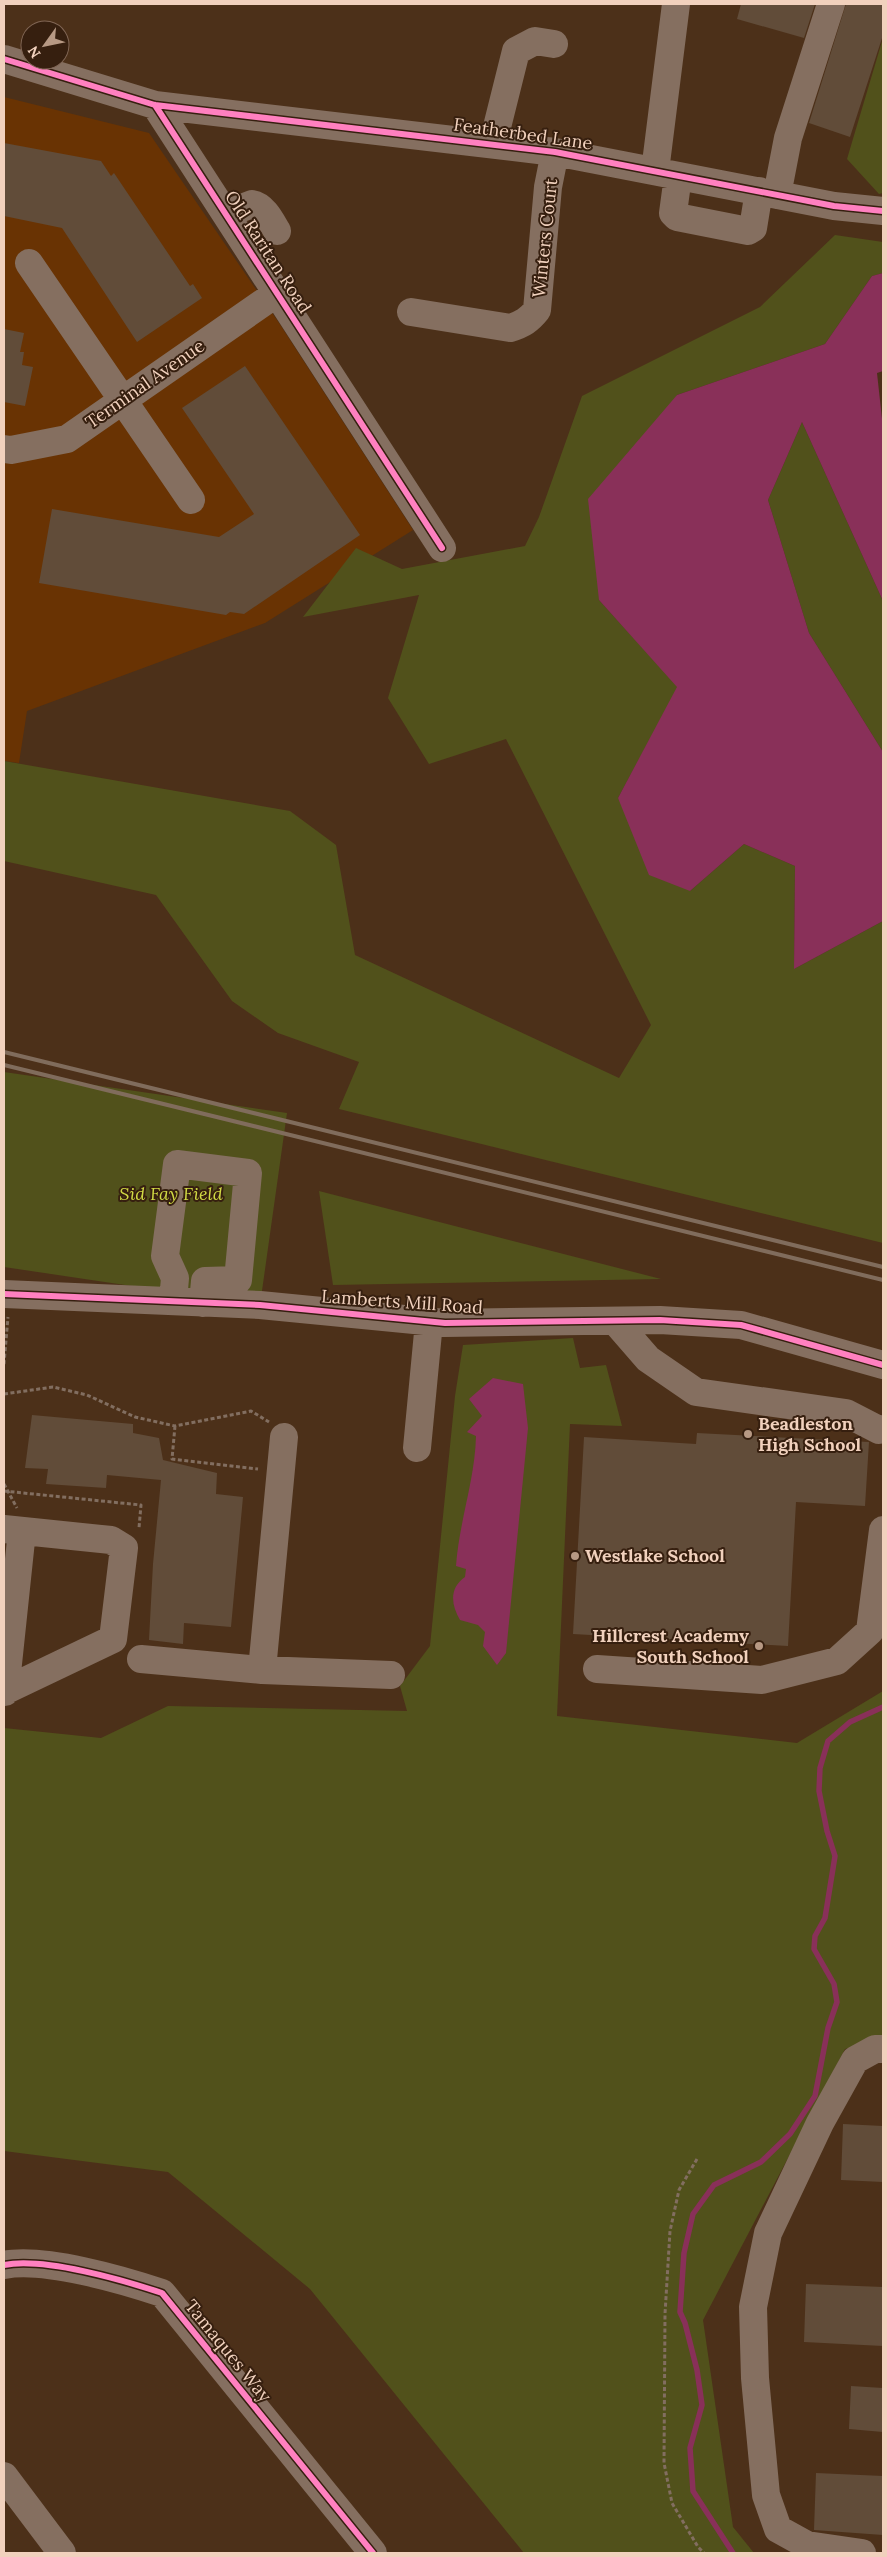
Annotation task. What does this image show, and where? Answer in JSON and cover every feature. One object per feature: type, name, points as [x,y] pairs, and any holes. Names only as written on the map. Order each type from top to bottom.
[{"type":"street","points":[[676,4],[666,174],[673,213],[678,218],[748,231],[753,228],[768,193],[832,4]]},
{"type":"street","points":[[493,143],[516,52],[535,41],[554,44]]},
{"type":"street","points":[[4,59],[155,105]]},
{"type":"street","name":"Featherbed Lane","points":[[155,105],[493,143],[556,152],[834,206],[883,211]]},
{"type":"street","name":"Old Raritan Road","points":[[155,105],[442,548]]},
{"type":"street","name":"Winters Court","points":[[411,312],[510,328],[523,324],[529,319],[537,310],[548,187],[556,152]]},
{"type":"street","points":[[226,214],[252,204],[257,204],[277,231]]},
{"type":"street","points":[[29,263],[191,500]]},
{"type":"street","name":"Terminal Avenue","points":[[4,449],[11,450],[67,439],[276,293]]},
{"type":"street","points":[[173,1301],[175,1278],[165,1256],[177,1164],[248,1173],[238,1280],[205,1281],[203,1302]]},
{"type":"street","name":"Lamberts Mill Road","points":[[7,1294],[260,1305],[429,1322],[660,1320],[741,1325],[883,1364]]},
{"type":"street","points":[[615,1321],[648,1359],[696,1392],[846,1414],[879,1430],[883,1429]]},
{"type":"street","points":[[417,1448],[429,1322]]},
{"type":"street","points":[[262,1670],[280,1432]]},
{"type":"street","points":[[15,1524],[111,1540],[124,1548],[113,1639],[4,1692],[15,1524]]},
{"type":"street","points":[[597,1669],[762,1680],[837,1661],[870,1631],[883,1530]]},
{"type":"street","points":[[141,1659],[262,1670],[391,1676]]},
{"type":"street","points":[[862,2553],[807,2545],[778,2529],[766,2495],[755,2378],[753,2307],[768,2233],[820,2123],[855,2060],[875,2049],[883,2050]]},
{"type":"street","name":"Tamaques Way","points":[[4,2265],[17,2262],[62,2268],[123,2280],[162,2293],[373,2553]]},
{"type":"street","points":[[4,2476],[62,2553]]},
{"type":"path","points":[[4,1364],[7,1294]]},
{"type":"path","points":[[4,1394],[53,1387],[87,1394],[135,1417],[176,1426],[251,1412],[280,1432]]},
{"type":"path","points":[[176,1426],[172,1459],[262,1469]]},
{"type":"path","points":[[4,1484],[15,1524]]},
{"type":"path","points":[[6,1491],[141,1505],[138,1538]]},
{"type":"path","points":[[129,1527],[139,1528]]},
{"type":"path","points":[[697,2159],[679,2190],[670,2231],[665,2314],[664,2463],[672,2503],[698,2547],[704,2553]]},
{"type":"shaded area","points":[[4,97],[149,133],[279,323],[413,530],[265,623],[27,711],[19,763],[4,761]]},
{"type":"shaded area","points":[[883,273],[883,371],[877,373],[883,428],[883,601],[802,422],[768,500],[809,633],[883,752],[883,921],[794,969],[795,866],[744,844],[690,891],[649,875],[618,798],[677,687],[599,600],[588,499],[677,395],[825,344],[872,276]]},
{"type":"shaded area","points":[[493,1378],[523,1384],[528,1428],[506,1653],[497,1665],[483,1646],[485,1632],[478,1625],[460,1620],[453,1603],[454,1591],[456,1586],[465,1577],[466,1569],[456,1566],[475,1452],[476,1436],[467,1432],[482,1416],[469,1399]]},
{"type":"green space","points":[[883,38],[883,193],[879,194],[847,159]]},
{"type":"green space","points":[[835,235],[883,242],[883,273],[872,276],[825,344],[677,395],[599,600],[678,687],[618,798],[690,891],[744,844],[795,866],[794,969],[883,921],[883,1243],[339,1109],[359,1062],[278,1033],[232,1001],[156,895],[4,861],[4,761],[290,811],[336,845],[355,955],[619,1078],[651,1025],[506,739],[429,764],[388,698],[419,595],[303,617],[356,548],[402,569],[525,546],[539,517],[582,396],[760,307]]},
{"type":"green space","points":[[802,422],[883,601],[883,752],[809,633],[768,500]]},
{"type":"green space","name":"Sid Fay Field","points":[[4,1072],[287,1113],[260,1305],[4,1267]]},
{"type":"green space","points":[[319,1191],[661,1279],[333,1285]]},
{"type":"green space","points":[[573,1338],[580,1368],[606,1365],[622,1426],[570,1424],[557,1716],[797,1743],[883,1691],[883,2039],[845,2049],[703,2320],[733,2527],[754,2553],[524,2553],[310,2289],[168,2172],[4,2151],[4,1728],[101,1738],[168,1706],[407,1711],[400,1686],[430,1646],[455,1396],[463,1345]]},
{"type":"building","points":[[741,4],[815,4],[804,38],[737,19]]},
{"type":"building","points":[[846,4],[883,4],[883,35],[850,137],[809,123]]},
{"type":"building","points":[[4,143],[101,161],[111,176],[114,173],[190,286],[193,284],[202,298],[137,342],[62,228],[4,216]]},
{"type":"building","points":[[4,329],[24,333],[20,352],[24,352],[22,365],[33,367],[25,406],[4,402]]},
{"type":"building","points":[[245,366],[360,535],[244,614],[230,612],[226,615],[39,583],[52,509],[219,537],[254,514],[182,408]]},
{"type":"building","points":[[32,1415],[133,1424],[133,1433],[159,1438],[163,1460],[217,1473],[216,1494],[243,1497],[231,1627],[184,1623],[183,1644],[149,1640],[153,1564],[161,1480],[107,1475],[106,1488],[46,1484],[48,1469],[25,1468]]},
{"type":"building","points":[[697,1433],[869,1442],[865,1506],[796,1502],[788,1646],[573,1634],[584,1437],[696,1444]]},
{"type":"building","points":[[843,2124],[883,2126],[883,2182],[841,2180]]},
{"type":"building","points":[[806,2284],[883,2287],[883,2346],[804,2342]]},
{"type":"building","points":[[851,2386],[883,2388],[883,2432],[849,2429]]},
{"type":"building","points":[[816,2473],[883,2476],[883,2535],[814,2530]]},
{"type":"waterway","points":[[733,2553],[693,2491],[690,2448],[702,2405],[697,2370],[685,2323],[680,2312],[684,2253],[693,2214],[714,2185],[761,2162],[790,2134],[815,2096],[828,2028],[837,2002],[834,1984],[814,1949],[815,1936],[825,1918],[835,1856],[827,1831],[819,1791],[820,1768],[828,1741],[850,1722],[883,1707]]},
{"type":"railway","points":[[4,1052],[883,1267]]},
{"type":"railway","points":[[4,1065],[883,1280]]},
{"type":"cycle path","points":[[4,59],[155,105],[555,152],[834,206],[883,211]]},
{"type":"cycle path","points":[[155,105],[442,548]]},
{"type":"cycle path","points":[[4,1294],[260,1305],[445,1323],[660,1320],[741,1325],[883,1365]]},
{"type":"cycle path","points":[[4,2265],[21,2263],[61,2267],[105,2276],[162,2293],[373,2553]]},
{"type":"place","name":"Beadleston High School","points":[[748,1434]]},
{"type":"place","name":"Westlake School","points":[[575,1556]]},
{"type":"place","name":"Hillcrest Academy South School","points":[[759,1646]]}]
